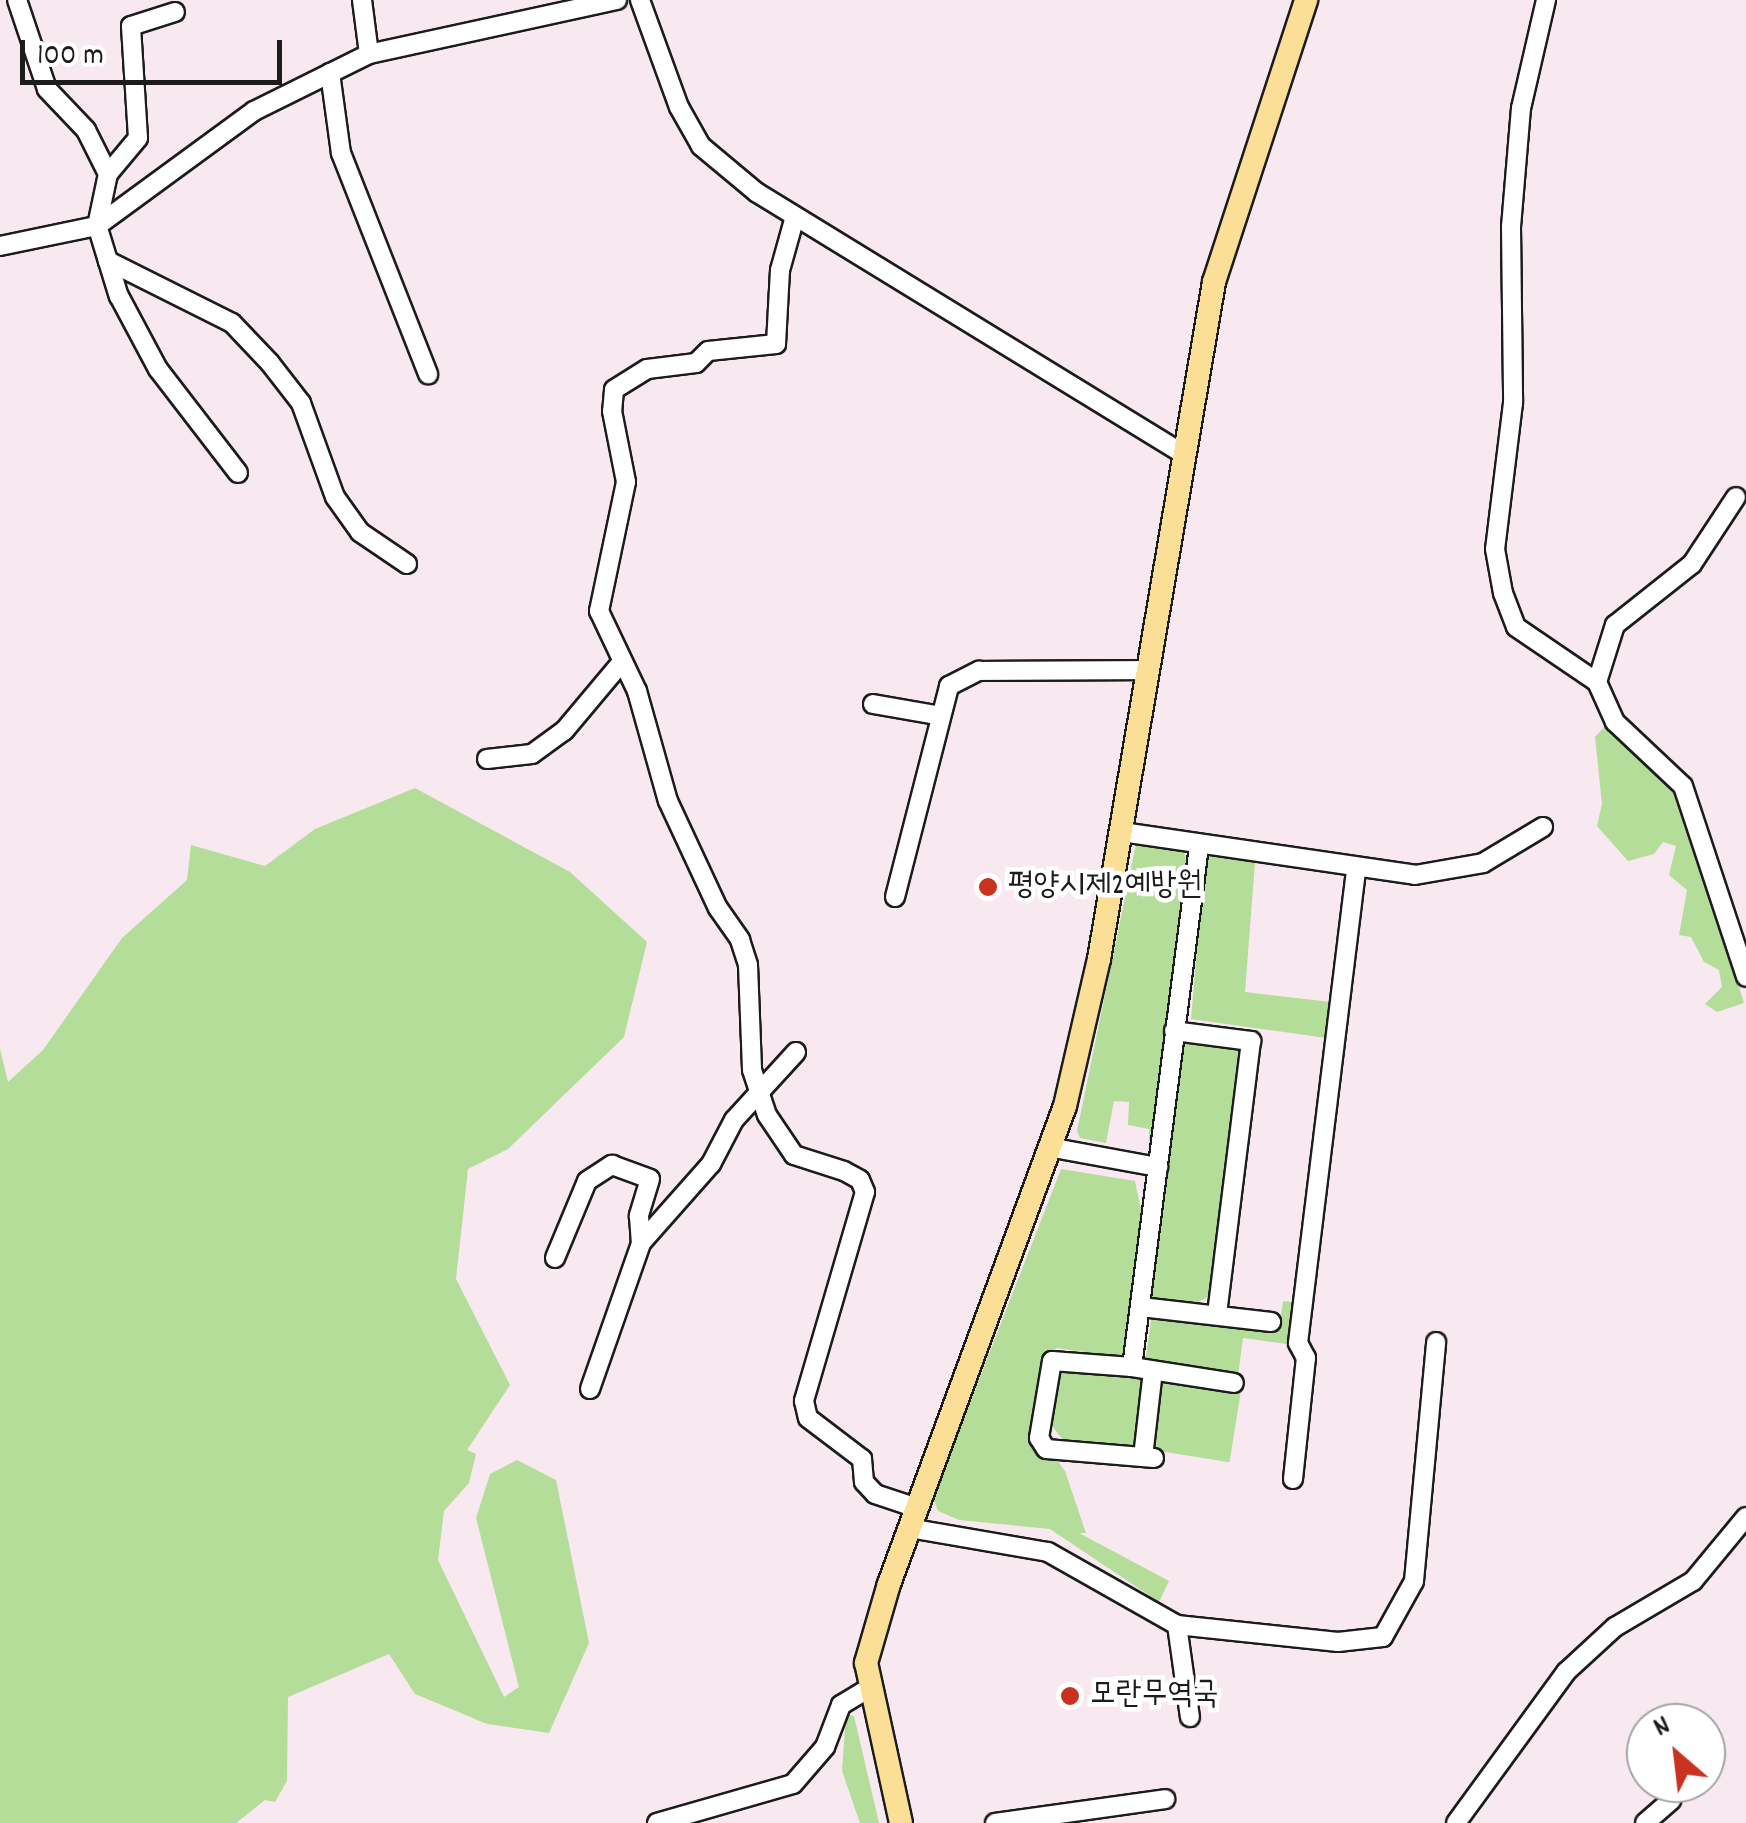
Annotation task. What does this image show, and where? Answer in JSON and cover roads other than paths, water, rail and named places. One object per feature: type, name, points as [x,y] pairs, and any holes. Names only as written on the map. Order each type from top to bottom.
[{"type":"main road","points":[[901,1823],[868,1689],[866,1663],[913,1518],[1054,1148],[1122,832],[1214,282],[1306,0]]},
{"type":"street","points":[[18,0],[46,89],[86,130],[108,174]]},
{"type":"street","points":[[362,0],[369,54]]},
{"type":"street","points":[[0,246],[97,226],[254,110],[369,54],[549,8],[617,0]]},
{"type":"street","points":[[640,0],[678,107],[700,146],[794,220],[1186,454]]},
{"type":"street","points":[[1546,0],[1521,108],[1511,227],[1513,403],[1495,549],[1516,627],[1597,682],[1614,722],[1683,786],[1746,977]]},
{"type":"street","points":[[174,12],[131,26],[138,138],[108,174],[97,226],[119,296],[158,370],[238,473]]},
{"type":"street","points":[[330,73],[341,153],[428,374]]},
{"type":"street","points":[[794,220],[780,270],[776,344],[708,351],[696,363],[647,368],[614,390],[612,411],[626,482],[599,611],[637,692],[668,801],[718,908],[740,940],[759,1092],[782,1144],[794,1155],[860,1180],[865,1192],[804,1401],[808,1418],[862,1459],[864,1482],[875,1494],[913,1518],[1048,1552],[1177,1626],[1338,1642],[1383,1637],[1396,1624],[1414,1581],[1436,1342]]},
{"type":"street","points":[[108,261],[232,323],[302,404],[335,496],[360,532],[407,564]]},
{"type":"street","points":[[1597,682],[1616,625],[1692,564],[1736,497]]},
{"type":"street","points":[[488,759],[532,754],[564,731],[622,662]]},
{"type":"street","points":[[895,897],[936,715],[949,686],[979,671],[1148,670]]},
{"type":"street","points":[[873,704],[936,715]]},
{"type":"street","points":[[1122,832],[1356,870],[1416,875],[1483,863],[1543,826]]},
{"type":"street","points":[[1132,1367],[1198,846]]},
{"type":"street","points":[[1293,1479],[1306,1358],[1298,1343],[1356,870]]},
{"type":"street","points":[[1174,1031],[1251,1041],[1218,1315]]},
{"type":"street","points":[[590,1388],[641,1243],[711,1164],[734,1120],[796,1052]]},
{"type":"street","points":[[1054,1148],[1158,1167]]},
{"type":"street","points":[[555,1258],[587,1180],[612,1165],[650,1179],[639,1216],[641,1243]]},
{"type":"street","points":[[1141,1307],[1271,1322]]},
{"type":"street","points":[[1153,1370],[1148,1458],[1046,1449],[1038,1438],[1052,1361],[1132,1367],[1153,1370],[1234,1383]]},
{"type":"street","points":[[1456,1823],[1566,1672],[1638,1610],[1694,1581],[1746,1517]]},
{"type":"street","points":[[1177,1626],[1190,1718]]},
{"type":"street","points":[[657,1823],[793,1784],[825,1747],[841,1705],[868,1689]]},
{"type":"street","points":[[996,1823],[1165,1799]]},
{"type":"street","points":[[1645,1823],[1668,1803]]},
{"type":"place","name":"평양시제2예방원","points":[[988,887]]},
{"type":"place","name":"모란무역국","points":[[1070,1696]]}]
